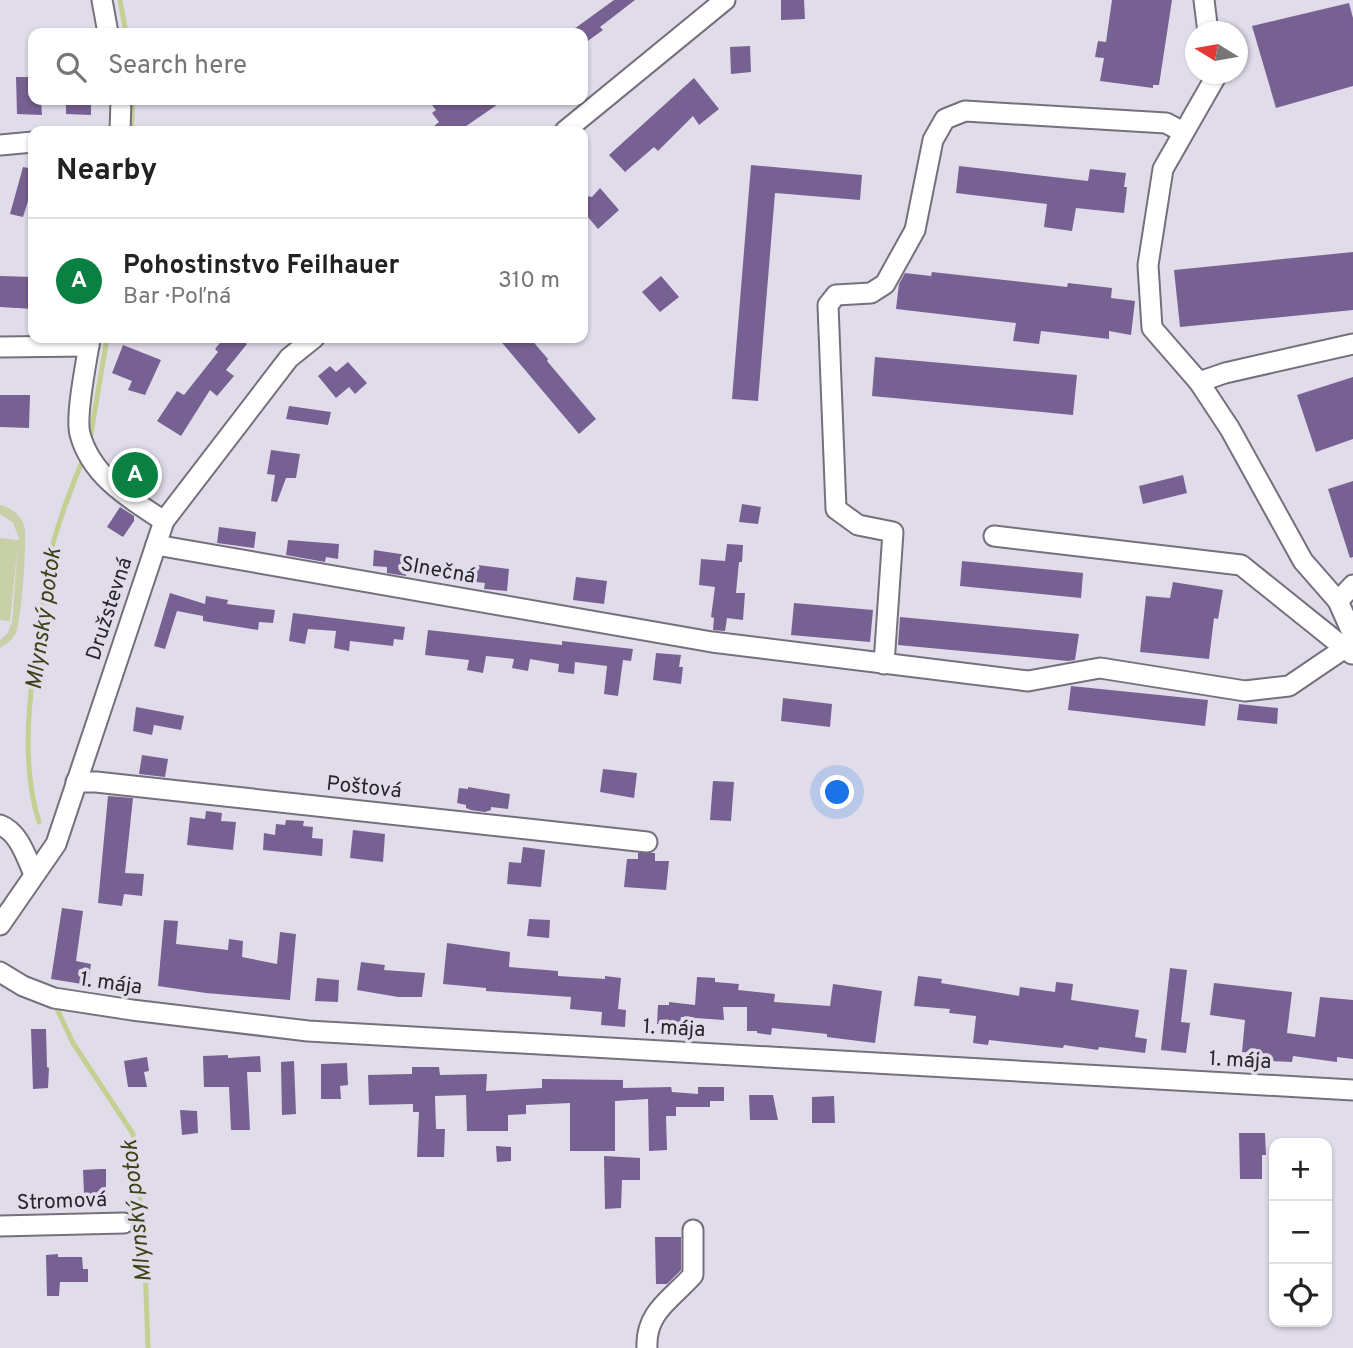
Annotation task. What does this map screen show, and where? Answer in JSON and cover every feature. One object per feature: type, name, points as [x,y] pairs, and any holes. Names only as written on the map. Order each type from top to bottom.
[{"type":"street","points":[[102,0],[107,28]]},
{"type":"street","points":[[571,126],[725,0]]},
{"type":"street","points":[[1204,0],[1207,21]]},
{"type":"street","points":[[1212,84],[1163,169],[1148,265],[1152,328],[1199,382],[1230,429],[1303,561],[1338,601],[1350,646]]},
{"type":"street","points":[[122,126],[124,105]]},
{"type":"street","points":[[884,664],[892,532],[858,525],[836,509],[828,305],[836,295],[871,293],[885,284],[915,230],[933,140],[944,119],[965,111],[1166,123],[1184,132]]},
{"type":"street","points":[[0,145],[28,142]]},
{"type":"street","points":[[0,347],[72,343]]},
{"type":"street","points":[[90,343],[81,397],[79,432],[91,460],[108,481],[164,521]]},
{"type":"street","name":"Družstevná","points":[[0,925],[56,844],[164,521],[289,358],[308,343]]},
{"type":"street","points":[[1199,382],[1225,373],[1353,344]]},
{"type":"street","points":[[994,536],[1241,565],[1350,646]]},
{"type":"street","name":"Slnečná","points":[[156,545],[712,642],[1028,681],[1100,668],[1245,691],[1289,686],[1350,646]]},
{"type":"street","points":[[1338,601],[1353,585]]},
{"type":"street","name":"Poštová","points":[[76,782],[647,842]]},
{"type":"street","points":[[0,825],[7,828],[19,842],[34,874]]},
{"type":"street","name":"1. mája","points":[[0,972],[23,986],[54,998],[308,1031],[1353,1090]]},
{"type":"street","name":"Stromová","points":[[0,1226],[124,1223]]},
{"type":"street","points":[[647,1348],[646,1339],[656,1311],[693,1275],[693,1230]]},
{"type":"green space","points":[[0,505],[15,512],[22,521],[25,545],[18,625],[13,638],[0,648],[0,640],[7,634],[12,623],[18,543],[10,621],[0,620],[0,538],[19,538],[13,523],[0,514]]},
{"type":"building","points":[[614,0],[635,0],[600,27],[603,30],[588,41],[588,28],[575,28]]},
{"type":"building","points":[[781,0],[804,0],[805,19],[781,20]]},
{"type":"building","points":[[1112,0],[1172,0],[1159,85],[1153,85],[1153,88],[1100,81],[1104,58],[1095,57],[1098,41],[1106,42]]},
{"type":"building","points":[[1349,3],[1353,18],[1353,86],[1276,108],[1252,26]]},
{"type":"building","points":[[750,46],[751,72],[731,74],[730,47]]},
{"type":"building","points":[[16,77],[28,77],[28,105],[41,105],[42,115],[17,114]]},
{"type":"building","points":[[694,78],[719,109],[699,125],[693,116],[658,151],[654,147],[625,172],[609,155]]},
{"type":"building","points":[[66,105],[91,105],[91,115],[66,114]]},
{"type":"building","points":[[432,105],[497,105],[466,126],[434,126],[439,122],[432,113],[436,110]]},
{"type":"building","points":[[751,165],[862,175],[860,200],[775,193],[758,401],[732,399]]},
{"type":"building","points":[[959,166],[1088,181],[1090,169],[1126,173],[1124,213],[1076,208],[1072,231],[1044,227],[1047,204],[956,193]]},
{"type":"building","points":[[23,167],[28,168],[28,201],[23,217],[10,214]]},
{"type":"building","points":[[600,188],[619,210],[598,229],[588,217],[588,196],[592,197]]},
{"type":"building","points":[[1353,252],[1353,310],[1180,327],[1174,270]]},
{"type":"building","points":[[932,272],[1067,287],[1068,283],[1112,288],[1111,298],[1135,301],[1131,335],[1109,331],[1109,339],[1041,331],[1039,344],[1013,341],[1016,323],[896,309],[899,284],[905,273],[931,276]]},
{"type":"building","points":[[0,276],[28,277],[28,309],[0,307]]},
{"type":"building","points":[[661,276],[679,297],[660,312],[642,292]]},
{"type":"building","points":[[220,343],[247,344],[226,370],[234,376],[217,396],[210,390],[181,436],[157,421],[177,391],[184,395],[218,352],[215,349]]},
{"type":"building","points":[[502,343],[534,343],[548,359],[596,419],[579,434]]},
{"type":"building","points":[[123,345],[161,360],[145,395],[128,390],[132,381],[112,373]]},
{"type":"building","points":[[875,357],[1077,375],[1073,415],[872,396]]},
{"type":"building","points":[[348,362],[367,383],[355,394],[349,387],[336,398],[318,376],[330,366],[336,372]]},
{"type":"building","points":[[1353,377],[1353,439],[1316,452],[1297,395]]},
{"type":"building","points":[[0,395],[30,395],[29,428],[0,427]]},
{"type":"building","points":[[289,406],[331,412],[328,425],[286,419]]},
{"type":"building","points":[[271,450],[300,454],[296,478],[286,478],[277,502],[271,501],[275,475],[267,474]]},
{"type":"building","points":[[133,459],[159,483],[147,495],[124,474]]},
{"type":"building","points":[[1183,475],[1187,493],[1143,504],[1139,486]]},
{"type":"building","points":[[1353,481],[1353,557],[1350,558],[1328,489]]},
{"type":"building","points":[[742,504],[761,507],[758,524],[739,522]]},
{"type":"building","points":[[120,507],[134,516],[134,521],[123,537],[107,527]]},
{"type":"building","points":[[219,527],[256,532],[254,548],[217,543]]},
{"type":"building","points":[[288,540],[339,544],[338,559],[326,557],[325,562],[286,555]]},
{"type":"building","points":[[727,544],[743,545],[736,593],[745,593],[743,620],[727,618],[725,631],[713,630],[714,618],[711,617],[715,587],[699,585],[701,559],[725,561]]},
{"type":"building","points":[[374,550],[407,555],[412,563],[407,568],[406,576],[387,573],[387,567],[373,566]]},
{"type":"building","points":[[962,561],[1083,573],[1081,598],[960,586]]},
{"type":"building","points":[[478,565],[509,569],[507,591],[484,589],[485,583],[476,582]]},
{"type":"building","points":[[576,577],[607,581],[604,604],[573,600]]},
{"type":"building","points":[[1173,582],[1223,590],[1218,619],[1214,618],[1209,659],[1140,652],[1146,596],[1170,598]]},
{"type":"building","points":[[170,593],[205,604],[206,596],[228,600],[227,604],[275,610],[273,623],[259,622],[258,630],[203,621],[203,616],[177,611],[165,649],[154,646]]},
{"type":"building","points":[[794,603],[873,610],[870,642],[791,635]]},
{"type":"building","points":[[293,613],[405,627],[403,640],[394,639],[393,646],[350,641],[349,651],[334,648],[336,631],[308,629],[305,644],[289,641]]},
{"type":"building","points":[[900,617],[1079,634],[1075,660],[898,645]]},
{"type":"building","points":[[428,630],[562,645],[562,641],[633,649],[631,661],[623,660],[618,696],[604,694],[607,666],[575,662],[574,674],[558,672],[559,664],[530,659],[528,671],[512,668],[514,659],[486,656],[483,673],[467,670],[469,660],[425,655]]},
{"type":"building","points":[[656,653],[681,655],[681,684],[653,680]]},
{"type":"building","points":[[1071,686],[1208,700],[1205,726],[1068,710]]},
{"type":"building","points":[[783,698],[832,704],[830,727],[781,721]]},
{"type":"building","points":[[1239,704],[1278,708],[1277,724],[1237,720]]},
{"type":"building","points":[[136,707],[184,716],[181,730],[154,725],[152,735],[133,731]]},
{"type":"building","points":[[142,755],[168,759],[165,777],[139,774]]},
{"type":"building","points":[[603,769],[637,773],[634,798],[600,792]]},
{"type":"building","points":[[713,781],[734,782],[731,821],[710,820]]},
{"type":"building","points":[[459,788],[510,794],[508,809],[491,807],[491,810],[485,812],[471,810],[466,808],[466,805],[457,803]]},
{"type":"building","points":[[108,796],[133,798],[125,873],[144,874],[142,896],[124,894],[122,906],[98,903]]},
{"type":"building","points":[[206,811],[222,813],[221,821],[236,822],[233,850],[187,845],[190,817],[205,819]]},
{"type":"building","points":[[286,820],[304,821],[303,826],[313,827],[312,838],[323,839],[322,856],[263,850],[264,833],[275,835],[276,824],[285,825]]},
{"type":"building","points":[[353,830],[385,834],[383,862],[350,858]]},
{"type":"building","points":[[523,847],[545,850],[541,887],[507,884],[509,862],[521,863]]},
{"type":"building","points":[[638,853],[655,853],[655,861],[669,861],[666,890],[624,887],[627,859],[638,859]]},
{"type":"building","points":[[62,908],[83,911],[76,961],[91,964],[88,985],[51,979]]},
{"type":"building","points":[[529,919],[550,920],[549,938],[527,936]]},
{"type":"building","points":[[164,920],[178,921],[176,944],[228,950],[229,939],[243,941],[242,957],[277,964],[280,932],[296,934],[290,1000],[158,986]]},
{"type":"building","points":[[447,943],[510,952],[509,967],[558,971],[558,976],[621,978],[618,1009],[626,1010],[625,1027],[601,1025],[602,1012],[570,1009],[571,997],[486,991],[486,988],[443,984]]},
{"type":"building","points":[[361,962],[385,965],[384,970],[425,973],[422,997],[398,997],[357,990]]},
{"type":"building","points":[[1170,968],[1187,970],[1181,1022],[1190,1023],[1186,1053],[1161,1050]]},
{"type":"building","points":[[918,976],[942,979],[941,983],[1019,996],[1020,987],[1055,992],[1056,982],[1073,984],[1071,1000],[1139,1010],[1135,1037],[1147,1039],[1145,1053],[1099,1047],[1098,1050],[1064,1045],[1063,1048],[989,1040],[988,1045],[973,1043],[976,1016],[949,1013],[950,1009],[914,1006]]},
{"type":"building","points":[[697,977],[739,984],[738,990],[775,994],[774,1002],[830,1006],[833,984],[882,991],[875,1043],[772,1028],[771,1035],[747,1031],[747,1007],[723,1007],[724,1020],[681,1017],[680,1026],[657,1024],[658,1005],[669,1005],[669,1002],[695,1005]]},
{"type":"building","points":[[317,978],[339,980],[338,1002],[315,1001]]},
{"type":"building","points":[[1214,983],[1292,992],[1287,1033],[1315,1037],[1320,997],[1353,1000],[1353,1059],[1337,1057],[1337,1062],[1293,1056],[1292,1062],[1269,1061],[1270,1054],[1242,1052],[1245,1020],[1210,1015]]},
{"type":"building","points":[[31,1029],[46,1029],[48,1088],[33,1089]]},
{"type":"building","points":[[228,1055],[228,1058],[260,1056],[261,1072],[247,1072],[250,1130],[231,1130],[229,1087],[204,1087],[203,1056]]},
{"type":"building","points":[[147,1057],[149,1071],[144,1072],[147,1087],[128,1087],[124,1061]]},
{"type":"building","points":[[294,1061],[296,1114],[282,1115],[281,1062]]},
{"type":"building","points":[[347,1063],[348,1085],[340,1086],[341,1099],[321,1099],[321,1064]]},
{"type":"building","points":[[412,1067],[439,1067],[440,1075],[487,1074],[486,1091],[542,1088],[542,1079],[623,1080],[623,1088],[671,1087],[672,1092],[698,1094],[698,1087],[724,1087],[724,1101],[710,1101],[710,1107],[676,1107],[676,1116],[666,1116],[667,1150],[649,1151],[648,1099],[615,1101],[615,1151],[570,1151],[570,1103],[526,1105],[526,1114],[508,1115],[508,1131],[467,1131],[466,1095],[435,1096],[436,1129],[445,1129],[444,1157],[417,1157],[419,1112],[413,1112],[413,1104],[369,1105],[368,1075],[412,1074]]},
{"type":"building","points":[[749,1095],[773,1095],[778,1120],[750,1120]]},
{"type":"building","points":[[834,1096],[835,1123],[812,1123],[812,1097]]},
{"type":"building","points":[[180,1110],[197,1111],[198,1133],[182,1135]]},
{"type":"building","points":[[1239,1133],[1265,1133],[1266,1155],[1262,1155],[1262,1179],[1240,1179]]},
{"type":"building","points":[[496,1146],[511,1147],[511,1161],[497,1162]]},
{"type":"building","points":[[604,1156],[640,1158],[640,1180],[622,1180],[621,1208],[605,1209]]},
{"type":"building","points":[[106,1169],[106,1194],[84,1194],[83,1170]]},
{"type":"building","points":[[655,1237],[681,1237],[681,1270],[667,1284],[656,1284]]},
{"type":"building","points":[[58,1254],[58,1257],[82,1257],[83,1269],[88,1269],[88,1282],[60,1282],[59,1296],[47,1296],[46,1255]]},
{"type":"waterway","name":"Mlynský potok","points":[[120,0],[125,28]]},
{"type":"waterway","name":"Mlynský potok","points":[[131,126],[133,105]]},
{"type":"waterway","name":"Mlynský potok","points":[[89,445],[106,343]]},
{"type":"waterway","name":"Mlynský potok","points":[[39,822],[29,773],[28,748],[33,671],[49,558],[84,457]]},
{"type":"waterway","name":"Mlynský potok","points":[[57,1009],[73,1043],[133,1134],[144,1235],[148,1348]]},
{"type":"place","name":"Pohostinstvo Feilhauer","points":[[135,475]]}]
